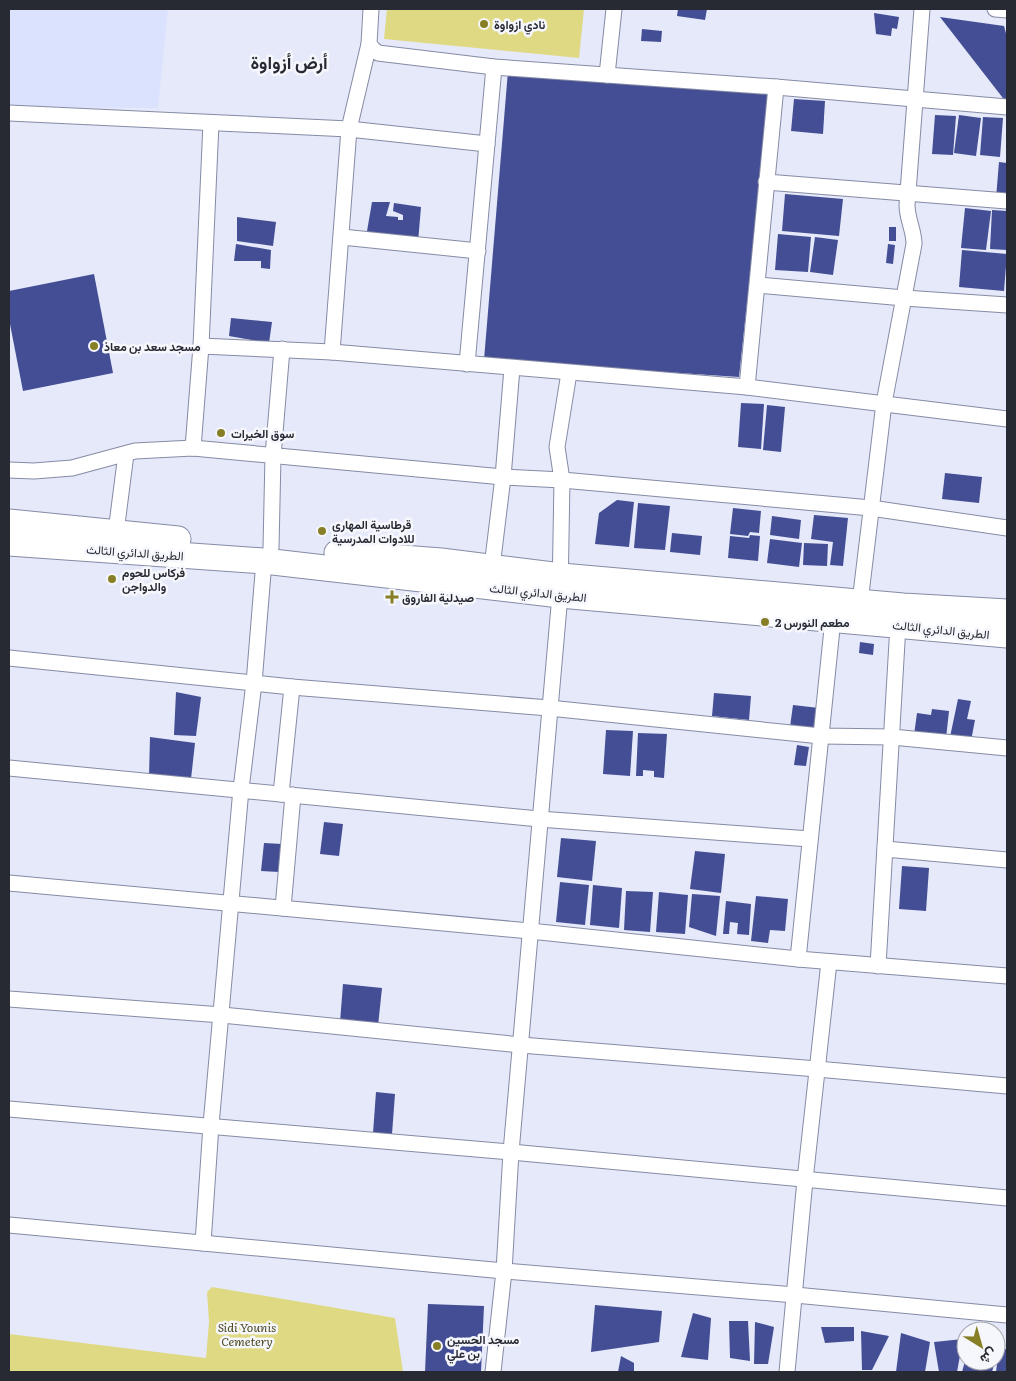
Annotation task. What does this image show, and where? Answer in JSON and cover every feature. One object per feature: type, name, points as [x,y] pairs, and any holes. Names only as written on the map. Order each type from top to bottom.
[{"type":"highway","name":"الطريق الدائري الثالث","points":[[9,522],[116,532],[268,554],[561,585],[833,620],[1007,635]]},
{"type":"highway","name":"الطريق الدائري الثالث","points":[[9,543],[441,561],[492,567],[561,585],[1007,612]]},
{"type":"street","points":[[332,352],[349,129],[369,44],[371,9]]},
{"type":"street","points":[[607,75],[614,9]]},
{"type":"street","points":[[860,602],[884,403],[914,244],[914,234],[907,210],[922,9]]},
{"type":"street","points":[[995,9],[1007,10]]},
{"type":"street","points":[[369,44],[378,53],[494,67],[776,87],[1007,107]]},
{"type":"street","points":[[467,364],[494,67]]},
{"type":"street","points":[[747,387],[776,87]]},
{"type":"street","points":[[9,113],[349,129],[488,144]]},
{"type":"street","points":[[193,448],[201,346],[211,123]]},
{"type":"street","points":[[766,182],[1007,201]]},
{"type":"street","points":[[342,236],[478,251]]},
{"type":"street","points":[[758,285],[1007,305]]},
{"type":"street","points":[[201,346],[332,352],[747,387],[1007,419]]},
{"type":"street","points":[[203,1243],[211,1125],[242,789],[268,554],[273,456],[282,349]]},
{"type":"street","points":[[492,567],[503,477],[512,368]]},
{"type":"street","points":[[493,1372],[504,1271],[511,1152],[522,1045],[539,819],[561,585],[560,519],[562,480],[557,447],[569,373]]},
{"type":"street","points":[[9,470],[34,472],[72,468],[135,451],[193,448],[503,477],[562,480],[871,508],[1007,528]]},
{"type":"street","points":[[116,532],[126,454]]},
{"type":"street","points":[[798,959],[833,620]]},
{"type":"street","points":[[878,966],[898,625]]},
{"type":"street","points":[[9,658],[292,688],[549,708],[821,736],[892,736],[1007,748]]},
{"type":"street","points":[[283,908],[292,688]]},
{"type":"street","points":[[9,768],[539,819],[810,839]]},
{"type":"street","points":[[885,849],[1007,860]]},
{"type":"street","points":[[9,883],[530,930],[829,962],[1007,976]]},
{"type":"street","points":[[787,1372],[805,1180],[829,962]]},
{"type":"street","points":[[9,999],[222,1015],[522,1045],[1007,1086]]},
{"type":"street","points":[[9,1108],[1007,1198]]},
{"type":"street","points":[[9,1225],[1007,1315]]},
{"type":"shaded area","points":[[9,9],[168,9],[158,108],[9,107]]},
{"type":"green space","name":"نادي ازواوة","points":[[387,9],[584,9],[579,58],[384,39]]},
{"type":"green space","name":"Sidi Younis Cemetery","points":[[212,1287],[395,1318],[403,1372],[9,1372],[9,1334],[206,1358],[209,1322],[207,1292]]},
{"type":"building","points":[[678,9],[707,9],[705,20],[677,16]]},
{"type":"building","points":[[874,13],[899,17],[897,29],[892,28],[891,36],[876,34]]},
{"type":"building","points":[[940,17],[1004,26],[1007,37],[1006,102]]},
{"type":"building","points":[[642,29],[662,31],[661,42],[641,41]]},
{"type":"building","points":[[508,71],[770,92],[739,377],[484,360]]},
{"type":"building","points":[[794,99],[825,101],[823,134],[791,131]]},
{"type":"building","points":[[935,115],[956,116],[953,155],[932,154]]},
{"type":"building","points":[[959,115],[981,118],[976,156],[954,153]]},
{"type":"building","points":[[983,117],[1003,118],[1000,157],[980,155]]},
{"type":"building","points":[[999,162],[1007,163],[1007,199],[996,198]]},
{"type":"building","points":[[785,194],[843,199],[839,236],[782,231]]},
{"type":"building","points":[[372,202],[390,202],[386,216],[398,217],[398,220],[403,220],[403,215],[393,211],[394,203],[421,207],[418,242],[366,237]]},
{"type":"building","points":[[965,208],[991,211],[986,250],[961,248]]},
{"type":"building","points":[[992,210],[1007,211],[1007,250],[990,249]]},
{"type":"building","points":[[237,217],[276,222],[273,246],[237,241]]},
{"type":"building","points":[[889,227],[896,227],[896,241],[889,241]]},
{"type":"building","points":[[778,234],[811,237],[808,272],[775,270]]},
{"type":"building","points":[[815,237],[838,240],[833,275],[810,272]]},
{"type":"building","points":[[236,244],[271,250],[270,269],[261,268],[261,261],[234,261]]},
{"type":"building","points":[[888,244],[895,245],[893,264],[886,263]]},
{"type":"building","points":[[962,250],[1007,254],[1004,291],[959,287]]},
{"type":"building","points":[[94,274],[113,373],[23,391],[9,319],[9,291]]},
{"type":"building","points":[[231,318],[272,322],[269,343],[229,336]]},
{"type":"building","points":[[741,403],[764,404],[761,449],[738,447]]},
{"type":"building","points":[[767,405],[785,407],[781,452],[763,450]]},
{"type":"building","points":[[945,473],[982,477],[979,503],[942,499]]},
{"type":"building","points":[[617,500],[634,502],[629,547],[595,544],[599,513]]},
{"type":"building","points":[[638,503],[670,506],[665,550],[634,548]]},
{"type":"building","points":[[733,508],[761,511],[759,533],[750,532],[748,536],[730,534]]},
{"type":"building","points":[[814,515],[848,518],[843,566],[830,565],[833,542],[811,539]]},
{"type":"building","points":[[772,516],[801,520],[799,539],[770,535]]},
{"type":"building","points":[[672,533],[702,536],[700,555],[670,552]]},
{"type":"building","points":[[750,535],[760,536],[758,561],[728,558],[730,536],[749,538]]},
{"type":"building","points":[[770,539],[802,543],[799,567],[767,563]]},
{"type":"building","points":[[804,543],[828,544],[827,566],[803,565]]},
{"type":"building","points":[[860,642],[874,644],[873,655],[859,653]]},
{"type":"building","points":[[176,692],[201,697],[196,736],[174,735]]},
{"type":"building","points":[[714,693],[751,696],[749,720],[712,716]]},
{"type":"building","points":[[958,699],[971,701],[967,719],[975,720],[971,741],[950,737]]},
{"type":"building","points":[[793,705],[819,708],[817,730],[790,727]]},
{"type":"building","points":[[932,709],[949,711],[946,738],[914,735],[917,713],[931,715]]},
{"type":"building","points":[[606,730],[633,731],[630,776],[603,774]]},
{"type":"building","points":[[638,733],[667,734],[664,778],[654,777],[654,771],[643,770],[643,776],[636,776]]},
{"type":"building","points":[[150,737],[195,743],[191,779],[149,777]]},
{"type":"building","points":[[797,745],[809,747],[806,766],[794,765]]},
{"type":"building","points":[[324,822],[343,824],[339,856],[320,854]]},
{"type":"building","points":[[561,838],[596,841],[592,881],[557,877]]},
{"type":"building","points":[[264,843],[282,844],[279,872],[261,871]]},
{"type":"building","points":[[695,851],[725,854],[721,893],[690,889]]},
{"type":"building","points":[[902,866],[929,868],[926,911],[899,909]]},
{"type":"building","points":[[560,882],[589,885],[585,925],[556,922]]},
{"type":"building","points":[[593,885],[622,888],[619,928],[590,925]]},
{"type":"building","points":[[626,891],[653,892],[650,932],[624,930]]},
{"type":"building","points":[[659,892],[688,895],[685,934],[656,932]]},
{"type":"building","points":[[692,894],[720,896],[716,936],[689,927]]},
{"type":"building","points":[[756,896],[788,899],[785,931],[770,930],[768,943],[751,941]]},
{"type":"building","points":[[726,901],[751,904],[749,935],[737,934],[738,923],[730,922],[729,934],[723,934]]},
{"type":"building","points":[[343,984],[382,988],[378,1026],[340,1022]]},
{"type":"building","points":[[376,1092],[395,1094],[392,1134],[373,1133]]},
{"type":"building","points":[[428,1304],[484,1306],[481,1372],[425,1372]]},
{"type":"building","points":[[595,1305],[662,1311],[659,1342],[591,1352]]},
{"type":"building","points":[[693,1313],[711,1318],[708,1360],[681,1357]]},
{"type":"building","points":[[729,1321],[748,1321],[750,1361],[730,1358]]},
{"type":"building","points":[[755,1322],[774,1327],[768,1364],[754,1364]]},
{"type":"building","points":[[821,1327],[854,1327],[854,1341],[825,1343]]},
{"type":"building","points":[[861,1331],[889,1336],[872,1370],[862,1370]]},
{"type":"building","points":[[901,1333],[930,1342],[925,1372],[896,1372]]},
{"type":"building","points":[[956,1340],[957,1372],[939,1372],[934,1342]]},
{"type":"building","points":[[1007,1349],[1007,1372],[996,1372],[1006,1371]]},
{"type":"building","points":[[621,1356],[634,1363],[634,1372],[618,1372]]},
{"type":"building","points":[[962,1371],[992,1371],[992,1372]]},
{"type":"place","name":"نادي ازواوة","points":[[484,24]]},
{"type":"place","name":"مسجد سعد بن معاذ","points":[[94,346]]},
{"type":"place","name":"سوق الخيرات","points":[[221,433]]},
{"type":"place","name":"قرطاسية المهاري للادوات المدرسية","points":[[322,531]]},
{"type":"place","name":"فركاس للحوم والدواجن","points":[[112,579]]},
{"type":"place","name":"صيدلية الفاروق","points":[[392,597]]},
{"type":"place","name":"مطعم النورس 2","points":[[765,622]]},
{"type":"place","name":"مسجد الحسين بن علي","points":[[437,1346]]},
{"type":"district","name":"أرض أزواوة","points":[[289,61]]}]
